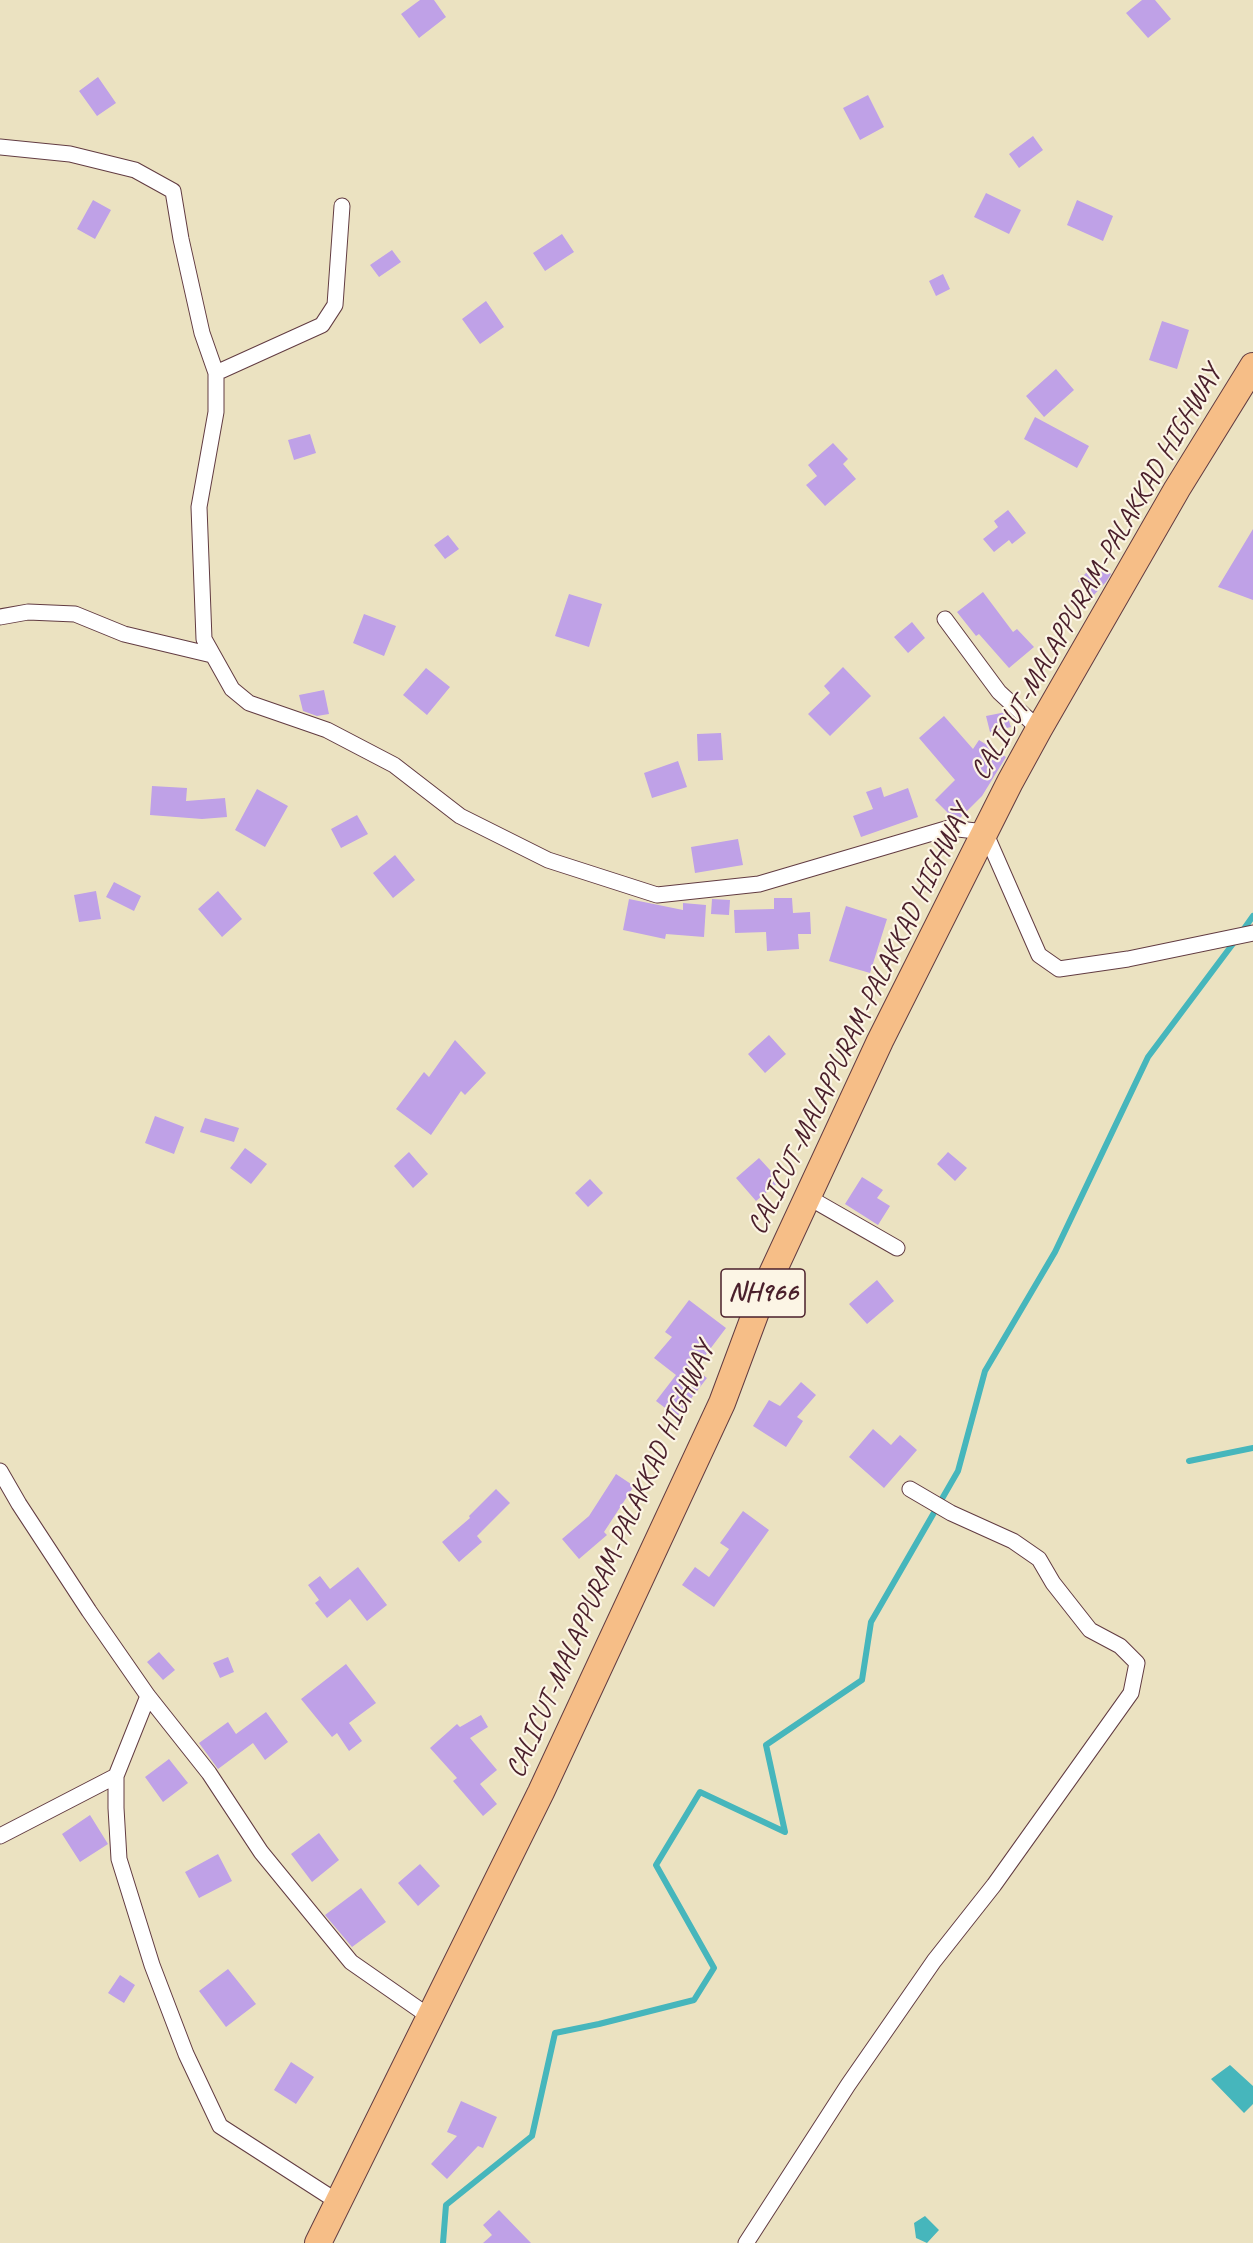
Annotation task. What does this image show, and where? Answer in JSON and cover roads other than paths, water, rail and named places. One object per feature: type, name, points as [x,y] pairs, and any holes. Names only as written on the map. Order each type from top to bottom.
[{"type":"highway","name":"CALICUT-MALAPPURAM-PALAKKAD HIGHWAY","points":[[318,2243],[541,1792],[717,1413],[763,1293],[880,1041],[1039,729],[1177,489],[1253,366]]},
{"type":"street","points":[[0,147],[70,154],[135,170],[173,191],[202,333],[216,373],[216,412],[199,507],[204,639],[232,689],[249,703],[327,730],[385,760],[460,816],[548,860],[657,895],[759,884],[949,828],[985,832],[1039,955],[1059,969],[1179,950],[1253,933]]},
{"type":"street","points":[[216,373],[322,325],[335,305],[342,206]]},
{"type":"street","points":[[0,617],[28,612],[75,614],[124,634],[212,655]]},
{"type":"street","points":[[945,619],[999,692],[1039,729]]},
{"type":"street","points":[[808,1197],[897,1248]]},
{"type":"street","points":[[0,1471],[82,1601],[148,1696],[209,1773],[261,1852],[351,1962],[430,2017]]},
{"type":"street","points":[[746,2243],[848,2085],[934,1961],[994,1885],[1131,1693],[1137,1663],[1120,1646],[1090,1630],[1053,1583],[1039,1559],[1013,1540],[951,1513],[910,1489]]},
{"type":"street","points":[[148,1696],[116,1776],[119,1859],[152,1965],[186,2054],[220,2126],[338,2202]]},
{"type":"street","points":[[0,1836],[116,1776]]},
{"type":"water","points":[[1230,2065],[1253,2086],[1253,2104],[1244,2113],[1211,2079]]},
{"type":"water","points":[[925,2216],[939,2230],[927,2243],[916,2238],[914,2223]]},
{"type":"waterway","points":[[1241,933],[1253,916]]},
{"type":"waterway","points":[[443,2243],[446,2205],[532,2136],[555,2033],[694,2000],[714,1968],[656,1865],[700,1792],[785,1832],[766,1745],[862,1680],[871,1622],[958,1471],[985,1371],[1055,1252],[1148,1057],[1235,941]]},
{"type":"waterway","points":[[1189,1461],[1253,1448]]}]
